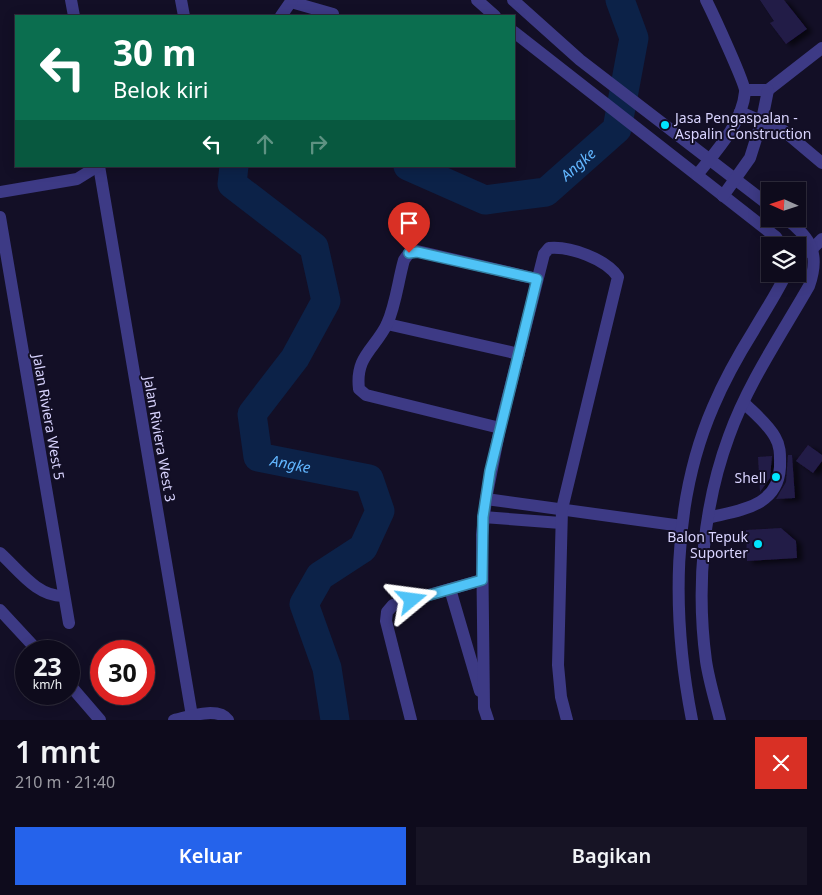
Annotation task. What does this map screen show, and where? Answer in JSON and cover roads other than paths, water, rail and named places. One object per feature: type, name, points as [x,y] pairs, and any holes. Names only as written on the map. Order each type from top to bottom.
[{"type":"street","points":[[71,0],[74,15]]},
{"type":"street","points":[[182,0],[184,15]]},
{"type":"street","points":[[477,0],[494,15]]},
{"type":"street","points":[[513,0],[580,60],[761,199]]},
{"type":"street","points":[[282,15],[291,1],[332,15]]},
{"type":"street","points":[[697,175],[726,138],[740,112],[746,90],[710,2]]},
{"type":"street","points":[[515,33],[776,237]]},
{"type":"street","points":[[544,57],[556,40]]},
{"type":"street","points":[[746,90],[768,90],[822,48]]},
{"type":"street","points":[[723,196],[750,158],[762,120],[768,90]]},
{"type":"street","points":[[740,112],[784,131],[822,163]]},
{"type":"street","points":[[0,192],[77,179],[97,167]]},
{"type":"street","name":"Jalan Riviera West 3","points":[[99,167],[192,716]]},
{"type":"street","name":"Jalan Riviera West 5","points":[[0,216],[69,623]]},
{"type":"street","points":[[797,228],[817,249]]},
{"type":"street","points":[[720,720],[706,661],[702,603],[708,518],[719,466],[729,435],[744,403],[809,286],[817,249],[822,239]]},
{"type":"street","points":[[486,714],[482,580],[483,517],[500,428],[537,279],[544,254],[549,248],[557,247],[578,253],[612,268],[618,277],[562,509],[558,681],[567,720]]},
{"type":"street","points":[[500,428],[366,395],[359,389],[358,380],[364,356],[387,324],[404,260],[409,253],[417,252],[537,279]]},
{"type":"street","points":[[692,720],[683,674],[678,612],[682,526],[688,486],[713,407],[782,282]]},
{"type":"street","points":[[387,324],[519,354]]},
{"type":"street","points":[[708,518],[747,508],[763,500],[774,491],[779,476],[780,450],[775,437],[744,403]]},
{"type":"street","points":[[486,499],[682,526]]},
{"type":"street","points":[[483,517],[561,523]]},
{"type":"street","points":[[0,553],[41,591],[53,596],[64,596]]},
{"type":"street","points":[[411,720],[386,621],[387,612],[393,605],[482,580]]},
{"type":"street","points":[[450,589],[486,714]]},
{"type":"street","points":[[0,610],[28,640]]},
{"type":"street","points":[[80,697],[100,720]]},
{"type":"street","points":[[174,720],[217,713],[225,716],[228,720]]},
{"type":"waterway","name":"Angke","points":[[410,167],[485,200],[546,192],[617,129],[634,38],[620,0]]},
{"type":"waterway","name":"Angke","points":[[234,167],[232,184],[314,247],[326,301],[295,358],[252,414],[258,457],[369,479],[380,511],[363,548],[320,576],[304,604],[327,668],[335,720]]},
{"type":"place","name":"Jasa Pengaspalan - Aspalin Construction","points":[[665,125]]},
{"type":"place","name":"Shell","points":[[776,477]]},
{"type":"place","name":"Balon Tepuk Suporter","points":[[758,544]]}]
